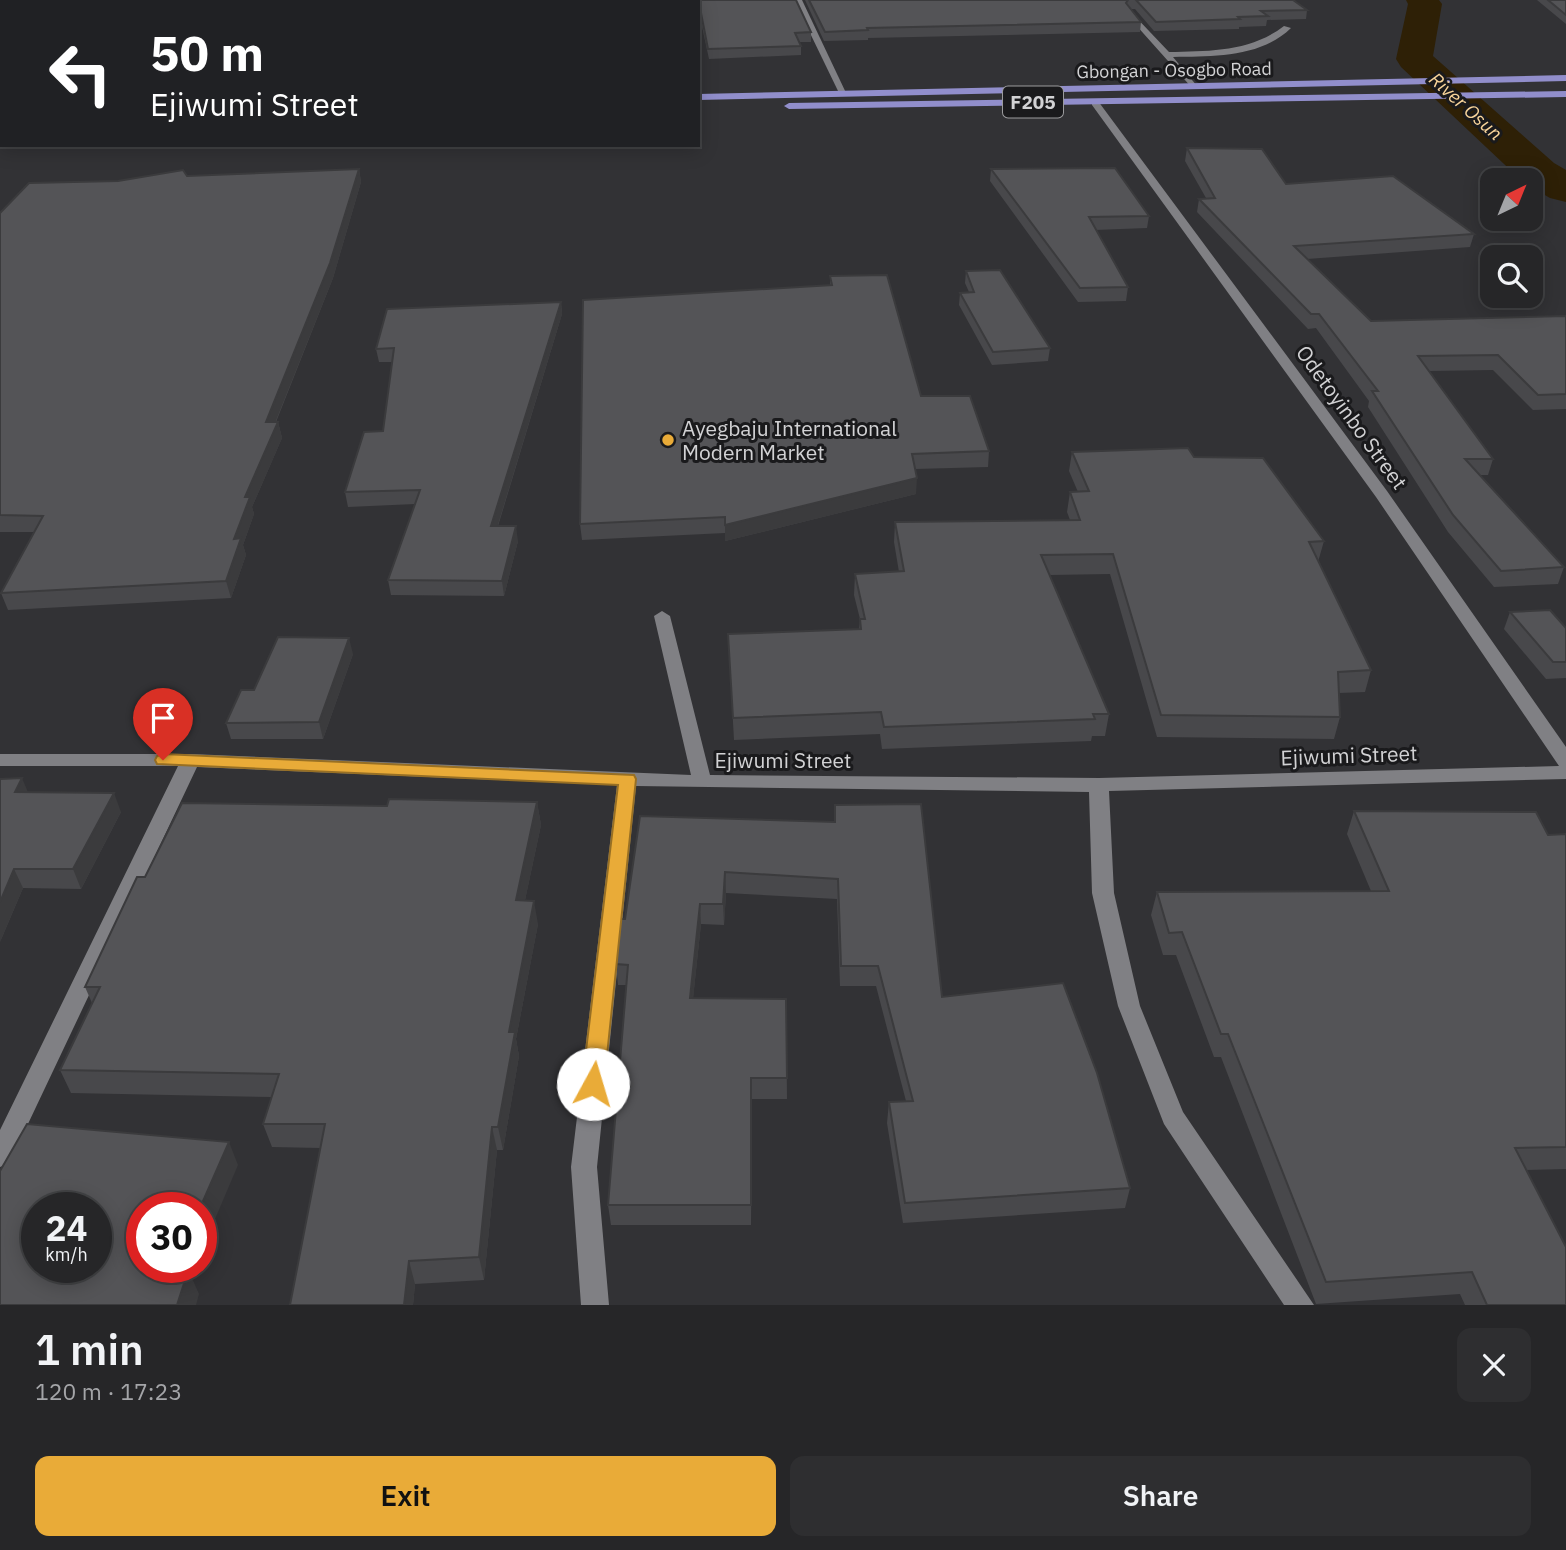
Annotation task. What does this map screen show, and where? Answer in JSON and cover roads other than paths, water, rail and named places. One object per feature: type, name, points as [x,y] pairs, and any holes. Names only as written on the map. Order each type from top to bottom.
[{"type":"main road","name":"Gbongan - Osogbo Road","points":[[700,97],[1566,78]]},
{"type":"main road","name":"Gbongan - Osogbo Road","points":[[700,107],[1566,94]]},
{"type":"street","points":[[798,0],[844,93]]},
{"type":"street","points":[[1130,13],[1193,86]]},
{"type":"street","points":[[1166,55],[1248,48],[1279,36],[1287,28]]},
{"type":"street","name":"Odetoyinbo Street","points":[[1096,103],[1382,494],[1566,761]]},
{"type":"street","points":[[662,616],[702,782]]},
{"type":"street","name":"Ejiwumi Street","points":[[0,760],[191,760],[702,782],[1099,785],[1566,772]]},
{"type":"street","points":[[0,1156],[191,760]]},
{"type":"street","points":[[595,1305],[584,1167],[627,779]]},
{"type":"street","points":[[1099,785],[1103,893],[1129,1006],[1173,1117],[1300,1305]]},
{"type":"waterway","name":"River Osun","points":[[1422,0],[1425,4],[1414,59],[1538,172],[1566,188]]},
{"type":"place","name":"Ayegbaju International Modern Market","points":[[668,440]]}]
